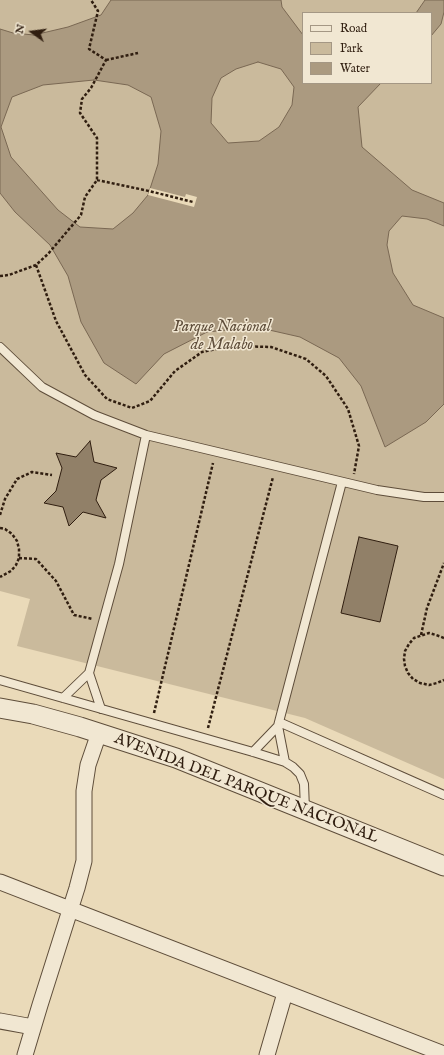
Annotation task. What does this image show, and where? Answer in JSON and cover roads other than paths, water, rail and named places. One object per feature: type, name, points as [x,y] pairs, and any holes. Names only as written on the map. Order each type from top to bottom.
[{"type":"street","name":"AVENIDA DEL PARQUE NACIONAL","points":[[0,708],[33,714],[176,758],[444,866]]},
{"type":"street","points":[[25,1055],[84,861],[84,791],[88,764],[98,733]]},
{"type":"street","points":[[0,882],[444,1054]]},
{"type":"street","points":[[267,1055],[285,993]]},
{"type":"street","points":[[0,1021],[34,1027]]},
{"type":"lane","points":[[0,347],[42,387],[94,415],[146,435],[378,490],[424,497],[444,497]]},
{"type":"lane","points":[[63,698],[89,673],[119,564],[146,435]]},
{"type":"lane","points":[[285,762],[278,724],[342,482]]},
{"type":"lane","points":[[89,673],[101,709]]},
{"type":"lane","points":[[0,680],[285,762],[300,774],[304,784],[305,810]]},
{"type":"lane","points":[[253,752],[278,724]]},
{"type":"lane","points":[[278,724],[444,795]]},
{"type":"water","points":[[111,0],[281,0],[282,7],[302,34],[302,84],[380,84],[358,107],[362,147],[412,190],[444,203],[444,226],[427,219],[402,216],[389,231],[387,245],[393,273],[413,305],[444,318],[444,404],[426,422],[385,447],[361,386],[339,358],[300,337],[256,327],[207,332],[164,354],[136,384],[104,363],[81,322],[68,276],[50,245],[15,212],[0,193],[0,29],[13,33],[34,35],[68,27],[101,15]],"holes":[[[258,62],[281,69],[294,87],[292,105],[279,127],[259,141],[228,143],[211,123],[212,98],[221,78],[236,69]],[[94,80],[128,85],[151,97],[161,131],[158,164],[148,195],[133,213],[113,229],[80,227],[58,210],[11,157],[1,127],[12,97],[43,85]]]},
{"type":"water","points":[[425,0],[444,0],[444,12],[441,24],[432,35],[432,12],[417,12]]},
{"type":"park label","name":"Parque Nacional de Malabo","points":[[222,337]]}]
